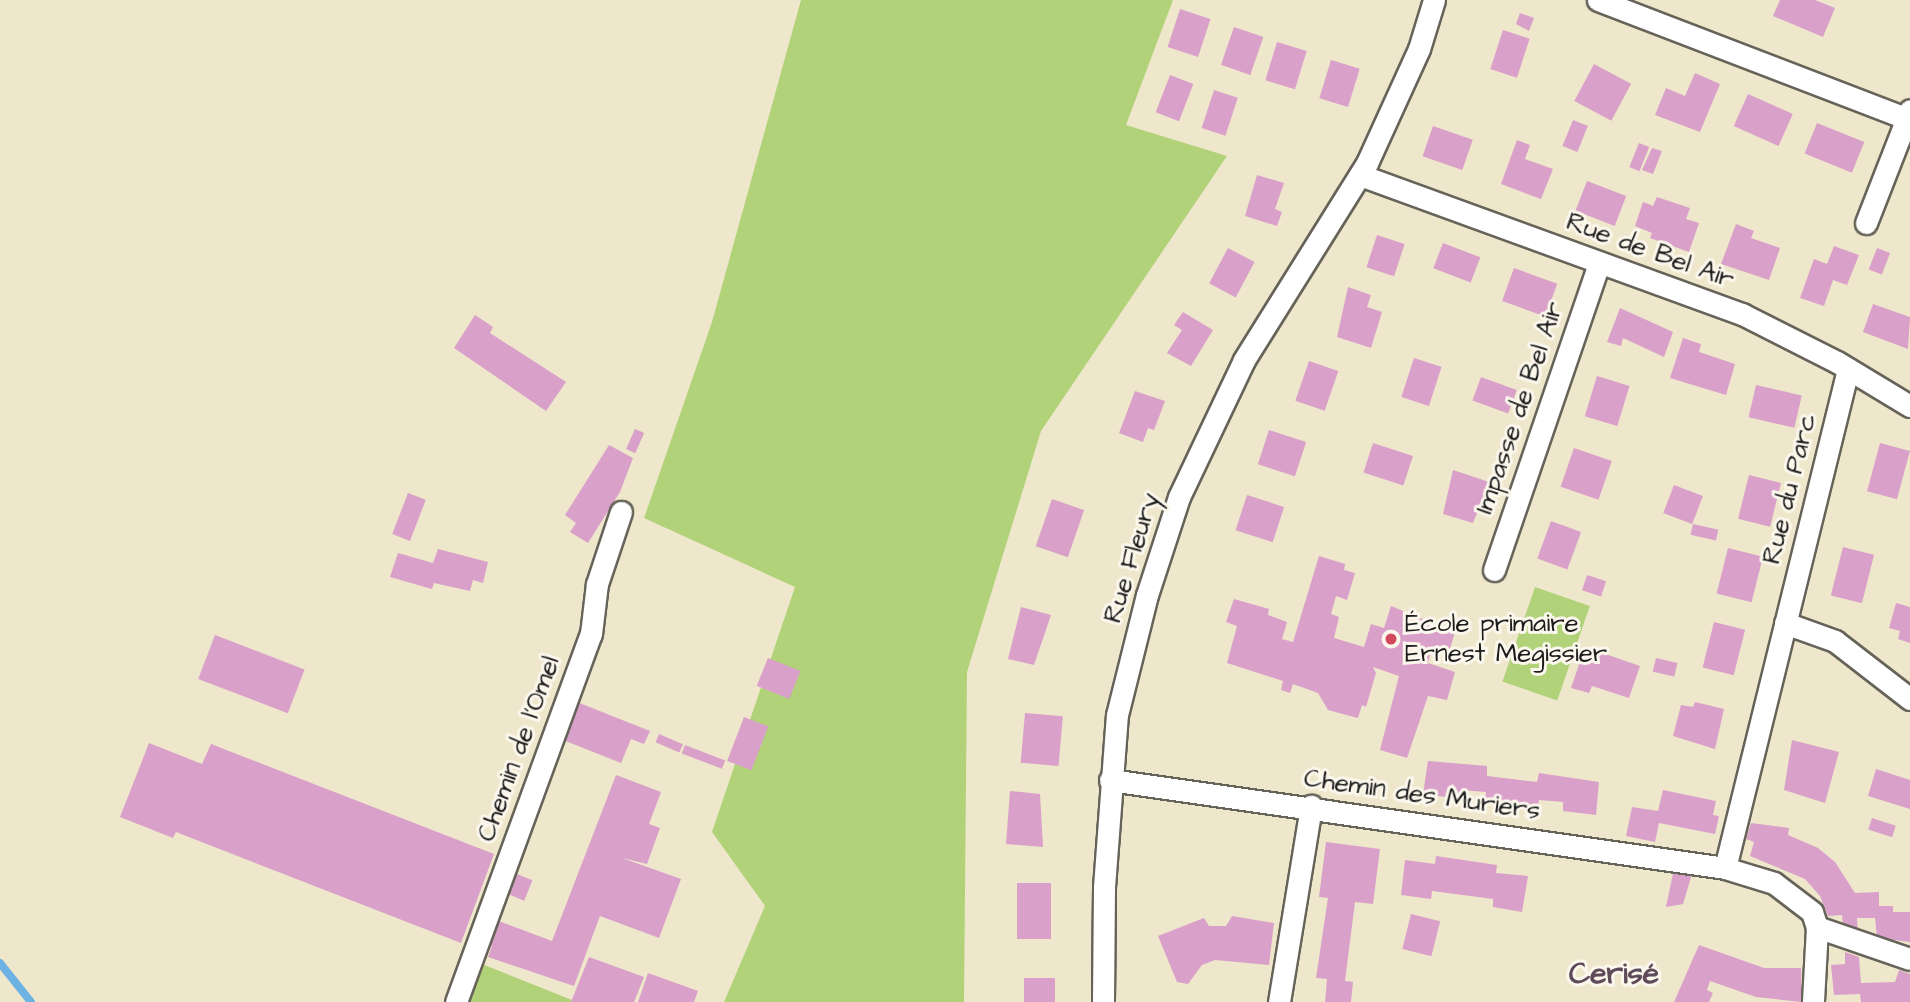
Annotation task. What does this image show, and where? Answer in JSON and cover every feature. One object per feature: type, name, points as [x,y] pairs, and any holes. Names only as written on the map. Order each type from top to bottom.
[{"type":"street","name":"Rue Fleury","points":[[1102,1002],[1110,780],[1117,715],[1147,596],[1179,496],[1244,360],[1360,175],[1419,49],[1434,0]]},
{"type":"street","points":[[1598,0],[1908,114],[1866,223]]},
{"type":"street","name":"Rue de Bel Air","points":[[1360,175],[1742,314],[1848,369],[1910,406]]},
{"type":"street","name":"Impasse de Bel Air","points":[[1494,570],[1600,263]]},
{"type":"street","name":"Rue du Parc","points":[[1725,868],[1848,369]]},
{"type":"street","name":"Chemin de l'Omel","points":[[456,1002],[592,634],[597,584],[621,512]]},
{"type":"street","points":[[1785,623],[1835,641],[1910,699]]},
{"type":"street","name":"Chemin des Muriers","points":[[1110,780],[1311,806],[1725,868],[1774,883],[1794,895],[1812,912],[1817,927]]},
{"type":"street","points":[[1279,1002],[1311,806]]},
{"type":"street","points":[[1813,1002],[1817,927],[1910,960]]},
{"type":"green space","points":[[801,0],[1173,0],[1126,125],[1227,156],[1041,431],[967,672],[964,1002],[724,1002],[765,906],[712,832],[795,587],[644,518],[712,322]]},
{"type":"green space","points":[[1535,587],[1590,606],[1557,700],[1502,682]]},
{"type":"green space","points":[[482,964],[577,1002],[469,1002]]},
{"type":"building","points":[[1780,0],[1815,0],[1835,8],[1823,37],[1773,16]]},
{"type":"building","points":[[1180,9],[1210,19],[1198,57],[1168,47]]},
{"type":"building","points":[[1520,13],[1534,18],[1529,31],[1516,24]]},
{"type":"building","points":[[1234,27],[1263,37],[1250,75],[1221,65]]},
{"type":"building","points":[[1503,30],[1530,39],[1517,78],[1490,69]]},
{"type":"building","points":[[1277,42],[1307,51],[1295,89],[1265,80]]},
{"type":"building","points":[[1331,60],[1360,69],[1348,107],[1319,98]]},
{"type":"building","points":[[1594,64],[1631,84],[1611,121],[1574,101]]},
{"type":"building","points":[[1695,73],[1720,84],[1700,132],[1655,115],[1666,88],[1685,96]]},
{"type":"building","points":[[1170,75],[1193,84],[1179,121],[1156,112]]},
{"type":"building","points":[[1214,90],[1238,98],[1225,136],[1202,128]]},
{"type":"building","points":[[1748,94],[1793,114],[1779,146],[1734,126]]},
{"type":"building","points":[[1573,120],[1588,126],[1577,152],[1563,146]]},
{"type":"building","points":[[1817,123],[1864,142],[1852,173],[1805,154]]},
{"type":"building","points":[[1433,126],[1473,140],[1462,170],[1423,156]]},
{"type":"building","points":[[1517,140],[1530,145],[1525,159],[1553,169],[1541,199],[1501,184]]},
{"type":"building","points":[[1639,143],[1649,147],[1639,171],[1629,167]]},
{"type":"building","points":[[1652,148],[1662,151],[1653,174],[1642,170]]},
{"type":"building","points":[[1257,175],[1284,183],[1275,209],[1282,212],[1277,226],[1245,216]]},
{"type":"building","points":[[1587,181],[1626,196],[1615,226],[1576,211]]},
{"type":"building","points":[[1657,197],[1690,208],[1686,219],[1699,223],[1689,252],[1650,238],[1652,233],[1635,226],[1643,202],[1653,206]]},
{"type":"building","points":[[1736,224],[1754,231],[1751,238],[1780,248],[1769,280],[1721,264]]},
{"type":"building","points":[[1377,235],[1405,244],[1394,276],[1366,267]]},
{"type":"building","points":[[1443,243],[1480,257],[1471,283],[1433,268]]},
{"type":"building","points":[[1834,246],[1859,255],[1847,285],[1833,280],[1824,306],[1800,298],[1814,259],[1827,264]]},
{"type":"building","points":[[1228,248],[1254,262],[1236,297],[1209,283]]},
{"type":"building","points":[[1877,248],[1890,253],[1882,274],[1869,269]]},
{"type":"building","points":[[1514,268],[1557,284],[1545,317],[1502,301]]},
{"type":"building","points":[[1348,287],[1371,295],[1367,307],[1382,312],[1371,348],[1337,337]]},
{"type":"building","points":[[1873,304],[1910,317],[1908,349],[1863,332]]},
{"type":"building","points":[[1620,308],[1673,332],[1664,357],[1623,338],[1621,346],[1607,342]]},
{"type":"building","points":[[1183,312],[1213,330],[1191,366],[1167,353],[1182,330],[1174,325]]},
{"type":"building","points":[[475,315],[493,327],[490,333],[566,382],[546,411],[454,348]]},
{"type":"building","points":[[1683,338],[1701,344],[1699,352],[1735,364],[1726,395],[1670,378]]},
{"type":"building","points":[[1414,358],[1442,367],[1429,406],[1401,397]]},
{"type":"building","points":[[1309,361],[1338,371],[1325,411],[1295,401]]},
{"type":"building","points":[[1597,376],[1630,386],[1617,426],[1585,416]]},
{"type":"building","points":[[1481,377],[1517,390],[1508,413],[1472,400]]},
{"type":"building","points":[[1756,385],[1802,396],[1794,428],[1749,417]]},
{"type":"building","points":[[1135,391],[1165,401],[1154,430],[1148,428],[1143,442],[1119,433]]},
{"type":"building","points":[[635,429],[644,433],[635,453],[626,449]]},
{"type":"building","points":[[1269,430],[1306,442],[1295,476],[1258,464]]},
{"type":"building","points":[[1373,443],[1413,456],[1403,485],[1363,472]]},
{"type":"building","points":[[1880,443],[1910,451],[1897,499],[1867,491]]},
{"type":"building","points":[[609,445],[633,458],[620,492],[588,543],[570,532],[576,523],[565,515]]},
{"type":"building","points":[[1574,448],[1612,461],[1598,500],[1561,487]]},
{"type":"building","points":[[1453,470],[1492,483],[1482,513],[1477,513],[1473,523],[1443,514]]},
{"type":"building","points":[[1749,475],[1781,483],[1770,527],[1738,519]]},
{"type":"building","points":[[1674,485],[1703,496],[1692,524],[1663,513]]},
{"type":"building","points":[[408,493],[426,500],[410,541],[392,534]]},
{"type":"building","points":[[1247,495],[1284,507],[1273,542],[1236,530]]},
{"type":"building","points":[[1052,499],[1084,510],[1068,557],[1036,546]]},
{"type":"building","points":[[1551,521],[1581,532],[1567,570],[1537,559]]},
{"type":"building","points":[[1693,524],[1718,530],[1716,541],[1691,535]]},
{"type":"building","points":[[1843,547],[1874,555],[1862,603],[1831,596]]},
{"type":"building","points":[[1728,548],[1763,557],[1752,602],[1717,594]]},
{"type":"building","points":[[438,549],[488,562],[483,583],[473,580],[470,591],[434,583],[432,589],[390,577],[398,553],[433,563]]},
{"type":"building","points":[[1319,556],[1345,564],[1344,570],[1355,573],[1347,600],[1336,596],[1331,614],[1339,617],[1334,638],[1364,647],[1371,624],[1384,628],[1391,606],[1455,632],[1449,652],[1432,647],[1428,663],[1455,672],[1447,700],[1428,696],[1407,758],[1380,750],[1399,676],[1373,667],[1376,673],[1366,707],[1362,705],[1358,718],[1328,710],[1318,693],[1293,684],[1290,693],[1281,690],[1283,681],[1227,663],[1237,626],[1226,622],[1234,599],[1269,609],[1268,615],[1287,622],[1282,639],[1293,642]]},
{"type":"building","points":[[1587,575],[1606,581],[1601,596],[1582,590]]},
{"type":"building","points":[[1896,603],[1910,607],[1910,643],[1898,639],[1900,631],[1889,628]]},
{"type":"building","points":[[1021,607],[1051,615],[1034,665],[1008,659]]},
{"type":"building","points":[[1714,622],[1745,630],[1734,675],[1703,668]]},
{"type":"building","points":[[215,635],[305,669],[288,713],[198,679]]},
{"type":"building","points":[[1585,647],[1640,666],[1629,698],[1592,686],[1589,693],[1571,688]]},
{"type":"building","points":[[768,658],[800,671],[789,699],[757,686]]},
{"type":"building","points":[[1656,658],[1677,663],[1674,677],[1653,672]]},
{"type":"building","points":[[577,702],[650,731],[644,744],[631,739],[621,763],[563,740]]},
{"type":"building","points":[[1695,702],[1724,709],[1715,749],[1673,736],[1681,705],[1693,707]]},
{"type":"building","points":[[1025,713],[1063,716],[1058,766],[1021,763]]},
{"type":"building","points":[[744,717],[768,726],[751,770],[727,761]]},
{"type":"building","points":[[659,734],[683,744],[679,752],[655,742]]},
{"type":"building","points":[[1792,740],[1839,752],[1825,803],[1784,790]]},
{"type":"building","points":[[149,743],[202,764],[211,744],[494,854],[461,943],[176,832],[173,838],[120,817]]},
{"type":"building","points":[[685,745],[725,760],[722,769],[682,753]]},
{"type":"building","points":[[1428,761],[1487,766],[1487,776],[1537,782],[1539,773],[1599,782],[1596,815],[1563,811],[1563,802],[1539,800],[1537,811],[1484,804],[1486,792],[1461,790],[1460,799],[1423,794]]},
{"type":"building","points":[[1876,769],[1910,780],[1910,809],[1868,796]]},
{"type":"building","points":[[616,775],[661,792],[649,824],[660,828],[647,864],[622,858],[681,879],[659,938],[600,916],[574,986],[488,957],[492,946],[485,943],[493,919],[552,941]]},
{"type":"building","points":[[1663,790],[1716,801],[1713,815],[1719,816],[1715,834],[1659,823],[1655,842],[1626,836],[1632,807],[1658,811]]},
{"type":"building","points":[[1010,791],[1040,794],[1043,847],[1006,844]]},
{"type":"building","points":[[1872,818],[1896,826],[1892,837],[1868,829]]},
{"type":"building","points":[[1751,823],[1789,828],[1788,835],[1818,848],[1835,862],[1855,893],[1879,892],[1879,906],[1893,906],[1893,912],[1910,912],[1910,942],[1877,938],[1875,918],[1857,918],[1858,932],[1843,927],[1842,915],[1828,916],[1820,896],[1805,879],[1750,856],[1754,842],[1746,839]]},
{"type":"building","points":[[1326,842],[1380,849],[1373,904],[1355,902],[1345,981],[1353,982],[1351,1002],[1325,1002],[1327,979],[1316,978],[1328,898],[1319,897]]},
{"type":"building","points":[[1436,856],[1497,865],[1496,873],[1528,876],[1522,912],[1493,907],[1493,899],[1432,891],[1431,899],[1401,895],[1405,860],[1435,864]]},
{"type":"building","points":[[1674,869],[1692,874],[1683,904],[1666,907]]},
{"type":"building","points":[[512,872],[532,880],[524,901],[504,892]]},
{"type":"building","points":[[1017,883],[1051,883],[1051,939],[1017,939]]},
{"type":"building","points":[[1411,914],[1440,921],[1431,956],[1402,949]]},
{"type":"building","points":[[1232,916],[1274,923],[1269,965],[1215,960],[1202,965],[1188,984],[1177,982],[1158,936],[1204,918],[1209,926],[1226,926]]},
{"type":"building","points":[[1699,945],[1764,968],[1801,968],[1802,1002],[1756,997],[1710,981],[1707,990],[1713,993],[1709,1002],[1674,1002]]},
{"type":"building","points":[[1845,952],[1859,957],[1861,983],[1895,982],[1899,970],[1910,974],[1910,1002],[1861,1002],[1860,994],[1834,995],[1831,965],[1845,964]]},
{"type":"building","points":[[589,957],[644,977],[634,1002],[571,1002]]},
{"type":"building","points":[[648,973],[698,991],[694,1002],[638,1002]]},
{"type":"building","points":[[1024,978],[1055,978],[1055,1002],[1024,1002]]},
{"type":"waterway","points":[[0,963],[31,1002]]},
{"type":"place","name":"École primaire Ernest Megissier","points":[[1391,639]]},
{"type":"district","name":"Cerisé","points":[[1614,974]]}]
